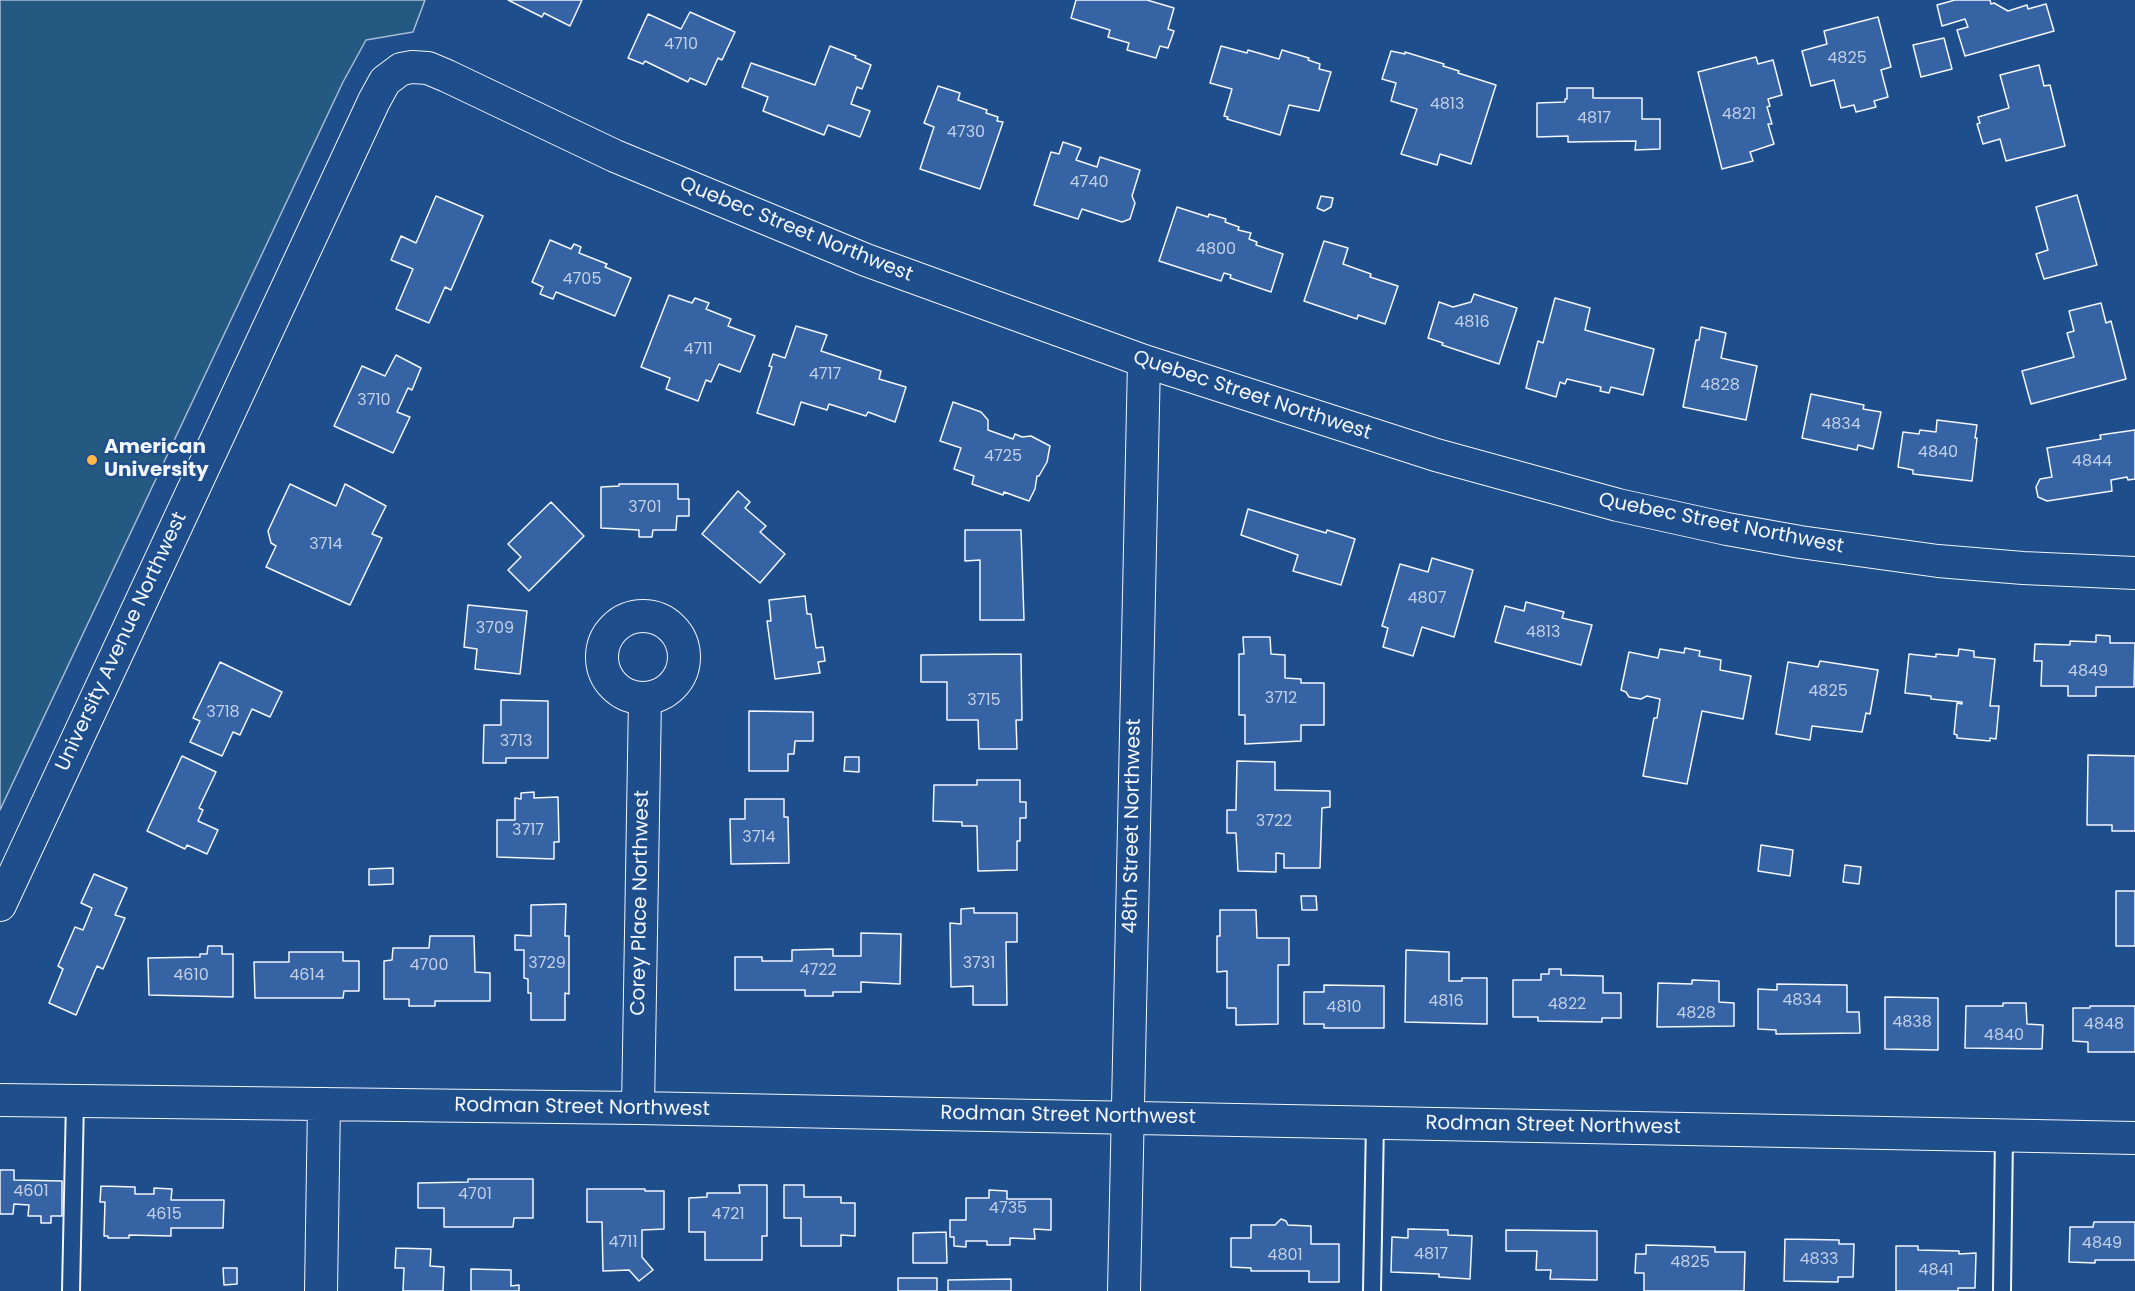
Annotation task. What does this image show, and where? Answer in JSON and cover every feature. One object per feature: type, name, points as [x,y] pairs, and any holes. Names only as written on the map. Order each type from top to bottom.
[{"type":"street","name":"Quebec Street Northwest","points":[[412,67],[428,68],[447,76],[605,152],[866,260],[1144,361],[1436,455],[1618,505],[1727,529],[1800,542],[1938,561],[2023,568],[2135,573]]},
{"type":"street","name":"University Avenue Northwest","points":[[0,905],[374,101],[385,81],[401,69],[412,67]]},
{"type":"street","name":"48th Street Northwest","points":[[1124,1291],[1144,361]]},
{"type":"street","name":"Corey Place Northwest","points":[[638,1108],[645,699]]},
{"type":"street","name":"Rodman Street Northwest","points":[[0,1100],[638,1108],[2135,1138]]},
{"type":"street","points":[[321,1291],[324,1104]]},
{"type":"lane","points":[[71,1291],[75,1101]]},
{"type":"lane","points":[[1372,1291],[1375,1122]]},
{"type":"lane","points":[[2002,1291],[2004,1135]]},
{"type":"shaded area","name":"American University","points":[[0,0],[425,0],[413,32],[366,40],[343,82],[0,810]]},
{"type":"building","points":[[508,0],[582,0],[570,26],[544,13],[542,17]]},
{"type":"building","points":[[1076,0],[1147,0],[1174,8],[1168,29],[1174,31],[1168,48],[1160,46],[1156,58],[1127,50],[1129,43],[1108,37],[1110,30],[1071,18]]},
{"type":"building","points":[[1955,0],[1990,0],[1991,4],[1994,3],[2008,11],[2027,5],[2028,9],[2046,4],[2054,31],[1965,56],[1957,30],[1968,27],[1965,19],[1942,26],[1937,5]]},
{"type":"building","points":[[690,12],[735,32],[722,60],[718,58],[706,85],[690,78],[688,82],[645,61],[643,64],[628,58],[648,14],[681,29]]},
{"type":"building","points":[[1878,17],[1891,67],[1881,70],[1888,97],[1874,101],[1876,107],[1856,112],[1854,105],[1841,108],[1834,80],[1811,86],[1802,51],[1827,44],[1824,31]]},
{"type":"building","points":[[1944,38],[1952,69],[1921,77],[1913,45]]},
{"type":"building","points":[[830,46],[856,56],[855,58],[871,65],[862,89],[857,87],[851,104],[870,111],[860,137],[828,125],[824,135],[763,111],[768,97],[742,87],[751,63],[815,85]]},
{"type":"building","points":[[1221,46],[1247,53],[1248,50],[1279,59],[1282,50],[1309,58],[1308,60],[1320,64],[1319,69],[1331,72],[1319,111],[1289,105],[1280,135],[1227,119],[1228,117],[1224,116],[1232,89],[1210,83]]},
{"type":"building","points":[[1391,51],[1405,54],[1405,52],[1444,64],[1443,66],[1459,71],[1458,73],[1496,85],[1471,164],[1440,154],[1437,165],[1401,154],[1417,109],[1391,101],[1396,83],[1382,79]]},
{"type":"building","points":[[1756,57],[1758,64],[1773,60],[1782,95],[1768,99],[1770,106],[1767,107],[1772,124],[1768,124],[1774,144],[1750,152],[1753,161],[1722,169],[1698,72]]},
{"type":"building","points":[[2039,65],[2044,86],[2050,85],[2065,146],[2006,161],[2000,139],[1983,144],[1977,124],[1980,123],[1978,117],[2009,108],[2000,75]]},
{"type":"building","points":[[938,86],[960,93],[958,100],[987,110],[986,113],[998,117],[997,121],[1003,122],[980,189],[920,169],[934,127],[924,123]]},
{"type":"building","points":[[1567,88],[1593,88],[1593,98],[1642,98],[1642,119],[1660,119],[1660,149],[1635,150],[1636,141],[1568,142],[1568,136],[1537,137],[1537,103],[1565,102]]},
{"type":"building","points":[[1063,142],[1081,148],[1076,160],[1097,167],[1100,157],[1140,170],[1132,196],[1135,203],[1130,219],[1122,222],[1082,209],[1078,219],[1034,205],[1051,152],[1059,154]]},
{"type":"building","points":[[2077,195],[2097,265],[2044,279],[2036,254],[2048,250],[2036,207]]},
{"type":"building","points":[[436,196],[483,216],[451,290],[445,287],[429,323],[396,309],[413,269],[391,260],[401,236],[416,243]]},
{"type":"building","points":[[1321,196],[1333,198],[1331,207],[1324,211],[1317,208]]},
{"type":"building","points":[[1177,207],[1208,217],[1209,214],[1226,219],[1225,222],[1239,227],[1238,230],[1251,233],[1249,239],[1257,242],[1256,245],[1283,254],[1271,292],[1230,278],[1231,275],[1224,273],[1221,281],[1159,261]]},
{"type":"building","points":[[550,240],[571,249],[574,244],[581,247],[579,253],[607,264],[605,267],[631,278],[615,316],[556,292],[553,299],[540,294],[543,287],[532,282]]},
{"type":"building","points":[[1324,241],[1348,248],[1343,264],[1371,274],[1370,277],[1398,286],[1385,324],[1358,315],[1357,319],[1304,301]]},
{"type":"building","points":[[1474,294],[1517,308],[1499,364],[1428,338],[1439,302],[1453,307],[1471,302]]},
{"type":"building","points":[[669,295],[692,303],[695,298],[709,303],[706,309],[731,319],[728,326],[755,336],[740,372],[719,364],[711,382],[706,380],[698,401],[666,389],[670,378],[641,367]]},
{"type":"building","points":[[1555,298],[1590,308],[1585,330],[1654,349],[1643,395],[1611,387],[1609,393],[1600,391],[1601,387],[1567,379],[1565,384],[1560,382],[1556,397],[1526,388],[1538,341],[1543,343]]},
{"type":"building","points":[[2101,303],[2106,323],[2111,321],[2126,379],[2031,404],[2022,371],[2074,357],[2067,333],[2074,331],[2069,311]]},
{"type":"building","points":[[796,326],[827,335],[821,351],[881,371],[879,379],[906,387],[895,422],[868,412],[866,416],[829,404],[827,410],[801,402],[794,425],[757,413],[772,367],[769,366],[773,354],[785,358]]},
{"type":"building","points":[[1701,327],[1726,333],[1721,358],[1757,366],[1746,420],[1683,407],[1696,340],[1699,340]]},
{"type":"building","points":[[396,355],[421,368],[412,390],[408,388],[397,412],[410,417],[393,453],[334,426],[362,366],[385,376]]},
{"type":"building","points":[[1811,394],[1864,405],[1863,409],[1881,412],[1873,449],[1858,445],[1857,450],[1802,438]]},
{"type":"building","points":[[953,402],[981,412],[988,420],[988,430],[1013,439],[1015,434],[1022,437],[1031,436],[1050,446],[1047,462],[1037,476],[1035,489],[1029,501],[972,484],[974,476],[954,469],[961,448],[940,441]]},
{"type":"building","points":[[1937,420],[1977,425],[1972,481],[1913,474],[1913,470],[1898,467],[1903,432],[1919,434],[1920,430],[1936,432]]},
{"type":"building","points":[[2135,430],[2135,479],[2128,480],[2127,477],[2111,480],[2112,491],[2047,501],[2038,497],[2036,487],[2040,479],[2052,477],[2047,448],[2101,439],[2100,435]]},
{"type":"building","points":[[290,484],[336,506],[345,484],[386,506],[372,534],[382,538],[350,605],[266,567],[276,546],[271,543],[268,531]]},
{"type":"building","points":[[619,484],[678,484],[678,499],[689,499],[689,516],[677,516],[676,530],[653,530],[652,537],[639,537],[639,530],[601,528],[601,487],[619,486]]},
{"type":"building","points":[[738,491],[750,502],[745,508],[766,526],[760,532],[785,554],[760,583],[702,534]]},
{"type":"building","points":[[551,502],[584,536],[529,591],[508,570],[521,557],[508,544]]},
{"type":"building","points":[[1248,509],[1326,533],[1327,530],[1355,539],[1341,585],[1293,571],[1298,555],[1241,535]]},
{"type":"building","points":[[965,530],[1021,530],[1024,620],[980,620],[980,560],[965,561]]},
{"type":"building","points":[[1432,558],[1473,570],[1454,637],[1422,627],[1413,656],[1383,647],[1388,628],[1382,626],[1400,564],[1428,572]]},
{"type":"building","points":[[805,596],[807,614],[811,614],[816,648],[823,647],[825,661],[818,662],[820,673],[775,679],[767,621],[771,621],[769,600]]},
{"type":"building","points":[[1526,602],[1564,612],[1562,618],[1592,625],[1581,665],[1495,642],[1505,606],[1524,611]]},
{"type":"building","points":[[468,605],[527,611],[520,674],[475,669],[477,649],[464,647]]},
{"type":"building","points":[[2096,635],[2110,636],[2110,643],[2135,643],[2134,687],[2096,687],[2096,696],[2068,696],[2068,686],[2041,686],[2042,661],[2034,661],[2035,644],[2070,645],[2070,641],[2096,642]]},
{"type":"building","points":[[1243,637],[1270,637],[1271,654],[1285,655],[1285,678],[1301,679],[1301,683],[1324,683],[1324,725],[1301,725],[1301,741],[1245,744],[1245,715],[1239,715],[1239,654],[1244,654]]},
{"type":"building","points":[[1685,648],[1700,651],[1699,656],[1721,660],[1720,670],[1751,676],[1743,719],[1702,711],[1687,784],[1643,776],[1660,699],[1647,696],[1641,699],[1629,697],[1621,690],[1629,652],[1658,658],[1660,649],[1684,653]]},
{"type":"building","points":[[1959,649],[1974,651],[1974,657],[1995,659],[1990,706],[1999,706],[1996,739],[1990,738],[1990,741],[1957,738],[1954,734],[1957,703],[1962,704],[1962,702],[1931,699],[1931,696],[1905,693],[1909,654],[1936,657],[1936,654],[1958,656]]},
{"type":"building","points":[[1021,654],[1022,720],[1016,720],[1017,749],[979,749],[978,720],[947,720],[947,682],[921,682],[921,655]]},
{"type":"building","points":[[1820,661],[1878,670],[1870,714],[1866,713],[1862,732],[1812,726],[1810,740],[1776,734],[1788,662],[1818,667]]},
{"type":"building","points":[[220,662],[282,692],[270,717],[252,709],[240,735],[233,732],[222,756],[190,742],[200,721],[193,718]]},
{"type":"building","points":[[501,700],[548,701],[548,758],[506,758],[506,763],[483,763],[484,725],[501,725]]},
{"type":"building","points":[[749,711],[813,712],[813,741],[795,741],[794,754],[788,754],[788,771],[749,771]]},
{"type":"building","points":[[2088,755],[2135,756],[2135,831],[2112,831],[2112,825],[2087,825]]},
{"type":"building","points":[[182,756],[216,772],[199,808],[203,810],[198,821],[218,830],[207,854],[187,845],[185,849],[147,831]]},
{"type":"building","points":[[845,757],[859,757],[859,772],[844,771]]},
{"type":"building","points":[[1237,761],[1275,762],[1275,790],[1330,791],[1330,807],[1322,808],[1320,868],[1284,868],[1284,854],[1276,853],[1276,872],[1238,871],[1236,833],[1227,833],[1227,810],[1236,810]]},
{"type":"building","points":[[977,780],[1020,780],[1020,802],[1026,802],[1026,818],[1020,818],[1017,870],[978,871],[977,826],[962,826],[962,822],[933,821],[934,785],[977,785]]},
{"type":"building","points":[[534,792],[534,798],[558,797],[559,842],[554,842],[554,859],[497,857],[497,820],[515,820],[515,798],[521,799],[521,793]]},
{"type":"building","points":[[745,799],[784,799],[784,817],[788,817],[789,863],[731,864],[730,819],[745,819]]},
{"type":"building","points":[[1761,845],[1793,850],[1790,876],[1758,871]]},
{"type":"building","points":[[1845,865],[1861,867],[1859,884],[1843,882]]},
{"type":"building","points":[[393,868],[393,884],[369,885],[369,869]]},
{"type":"building","points":[[94,874],[127,888],[115,915],[125,918],[103,969],[97,966],[76,1015],[49,1003],[63,969],[58,966],[75,927],[83,930],[92,908],[81,903]]},
{"type":"building","points":[[2116,891],[2135,891],[2135,946],[2116,946]]},
{"type":"building","points":[[1301,896],[1316,896],[1317,910],[1302,910]]},
{"type":"building","points":[[566,904],[565,936],[569,936],[569,994],[565,993],[565,1020],[531,1020],[531,993],[528,993],[528,979],[524,978],[524,950],[515,950],[515,935],[531,936],[531,905]]},
{"type":"building","points":[[974,908],[974,913],[1017,913],[1017,942],[1006,942],[1007,1005],[973,1005],[973,986],[951,987],[950,923],[961,924],[961,909]]},
{"type":"building","points":[[1220,910],[1256,910],[1257,938],[1289,938],[1289,965],[1278,965],[1278,1024],[1236,1025],[1236,1008],[1227,1008],[1227,971],[1217,972]]},
{"type":"building","points":[[861,933],[901,934],[900,984],[861,982],[861,992],[833,992],[833,996],[805,996],[805,990],[735,990],[735,957],[762,957],[762,961],[792,961],[792,950],[833,949],[833,956],[861,956]]},
{"type":"building","points":[[430,936],[474,936],[475,972],[490,973],[490,1001],[435,1001],[435,1006],[409,1006],[409,999],[384,999],[384,961],[392,960],[393,948],[429,948]]},
{"type":"building","points":[[208,946],[222,946],[222,954],[233,954],[233,997],[149,995],[148,958],[200,957],[200,954],[207,954]]},
{"type":"building","points":[[1406,950],[1449,952],[1449,981],[1462,981],[1462,978],[1487,978],[1487,1024],[1405,1022]]},
{"type":"building","points":[[289,952],[343,952],[343,961],[359,961],[359,991],[344,991],[343,998],[255,998],[254,962],[289,962]]},
{"type":"building","points":[[1549,969],[1561,969],[1561,975],[1603,976],[1603,993],[1621,993],[1621,1018],[1602,1018],[1602,1022],[1538,1021],[1538,1017],[1513,1017],[1513,980],[1541,980],[1541,974],[1549,974]]},
{"type":"building","points":[[1692,980],[1719,981],[1719,1002],[1734,1003],[1734,1026],[1657,1027],[1658,983],[1692,984]]},
{"type":"building","points":[[1777,984],[1847,985],[1847,1012],[1859,1012],[1860,1033],[1776,1034],[1776,1030],[1758,1029],[1758,989],[1777,990]]},
{"type":"building","points":[[1324,985],[1384,986],[1384,1028],[1324,1028],[1324,1024],[1304,1024],[1304,992],[1324,992]]},
{"type":"building","points":[[1885,997],[1938,998],[1938,1050],[1885,1049]]},
{"type":"building","points":[[2003,1003],[2026,1003],[2027,1024],[2043,1025],[2042,1049],[1965,1048],[1966,1006],[2003,1006]]},
{"type":"building","points":[[2090,1006],[2135,1006],[2135,1052],[2088,1052],[2088,1042],[2073,1041],[2073,1008],[2090,1008]]},
{"type":"building","points":[[0,1170],[14,1170],[14,1180],[62,1181],[62,1216],[51,1216],[51,1223],[41,1223],[41,1216],[28,1216],[29,1205],[14,1204],[13,1214],[0,1214]]},
{"type":"building","points":[[468,1179],[533,1179],[533,1218],[514,1218],[513,1227],[444,1227],[444,1208],[418,1208],[418,1183],[468,1182]]},
{"type":"building","points":[[739,1185],[767,1185],[767,1236],[762,1236],[762,1260],[705,1260],[705,1232],[689,1232],[689,1198],[707,1197],[707,1193],[740,1193]]},
{"type":"building","points":[[784,1185],[804,1185],[804,1197],[841,1197],[841,1203],[855,1203],[855,1236],[841,1235],[841,1246],[801,1246],[801,1218],[784,1218]]},
{"type":"building","points":[[101,1186],[135,1187],[135,1194],[154,1194],[154,1188],[172,1189],[171,1200],[224,1200],[223,1228],[171,1228],[171,1236],[129,1235],[129,1238],[108,1238],[104,1236],[105,1202],[100,1202]]},
{"type":"building","points":[[587,1189],[664,1191],[664,1229],[642,1230],[642,1257],[653,1270],[639,1281],[629,1270],[603,1271],[602,1222],[587,1222]]},
{"type":"building","points":[[989,1190],[1007,1191],[1007,1199],[1051,1199],[1051,1230],[1034,1229],[1035,1239],[1010,1238],[1010,1245],[987,1245],[987,1241],[966,1241],[966,1247],[954,1246],[954,1237],[950,1237],[950,1220],[966,1220],[966,1198],[989,1198]]},
{"type":"building","points":[[1281,1219],[1288,1225],[1311,1226],[1311,1244],[1339,1244],[1339,1282],[1309,1282],[1309,1271],[1251,1271],[1251,1268],[1231,1267],[1231,1238],[1251,1238],[1251,1225],[1275,1225]]},
{"type":"building","points":[[2094,1222],[2135,1222],[2135,1260],[2069,1262],[2070,1227],[2093,1227]]},
{"type":"building","points":[[1408,1229],[1448,1230],[1448,1235],[1472,1236],[1470,1279],[1439,1277],[1439,1274],[1391,1272],[1392,1237],[1408,1238]]},
{"type":"building","points":[[1506,1230],[1597,1231],[1597,1280],[1550,1279],[1551,1270],[1536,1270],[1537,1251],[1506,1251]]},
{"type":"building","points":[[946,1232],[947,1263],[913,1263],[913,1233]]},
{"type":"building","points":[[1785,1239],[1839,1240],[1839,1244],[1854,1244],[1853,1277],[1838,1277],[1838,1282],[1784,1281]]},
{"type":"building","points":[[1646,1245],[1715,1247],[1715,1252],[1745,1252],[1744,1291],[1644,1291],[1644,1273],[1635,1273],[1636,1254],[1646,1254]]},
{"type":"building","points":[[1896,1246],[1918,1246],[1918,1250],[1959,1251],[1959,1254],[1976,1253],[1975,1288],[1958,1288],[1958,1291],[1896,1291]]},
{"type":"building","points":[[396,1248],[431,1249],[430,1266],[444,1267],[443,1291],[403,1291],[404,1268],[395,1268]]},
{"type":"building","points":[[223,1268],[237,1268],[237,1284],[224,1285]]},
{"type":"building","points":[[471,1269],[511,1270],[511,1286],[519,1285],[519,1291],[471,1291]]},
{"type":"building","points":[[898,1278],[937,1278],[937,1291],[898,1291]]},
{"type":"building","points":[[1011,1279],[1011,1291],[948,1291],[948,1280]]},
{"type":"place","name":"American University","points":[[92,460]]}]
